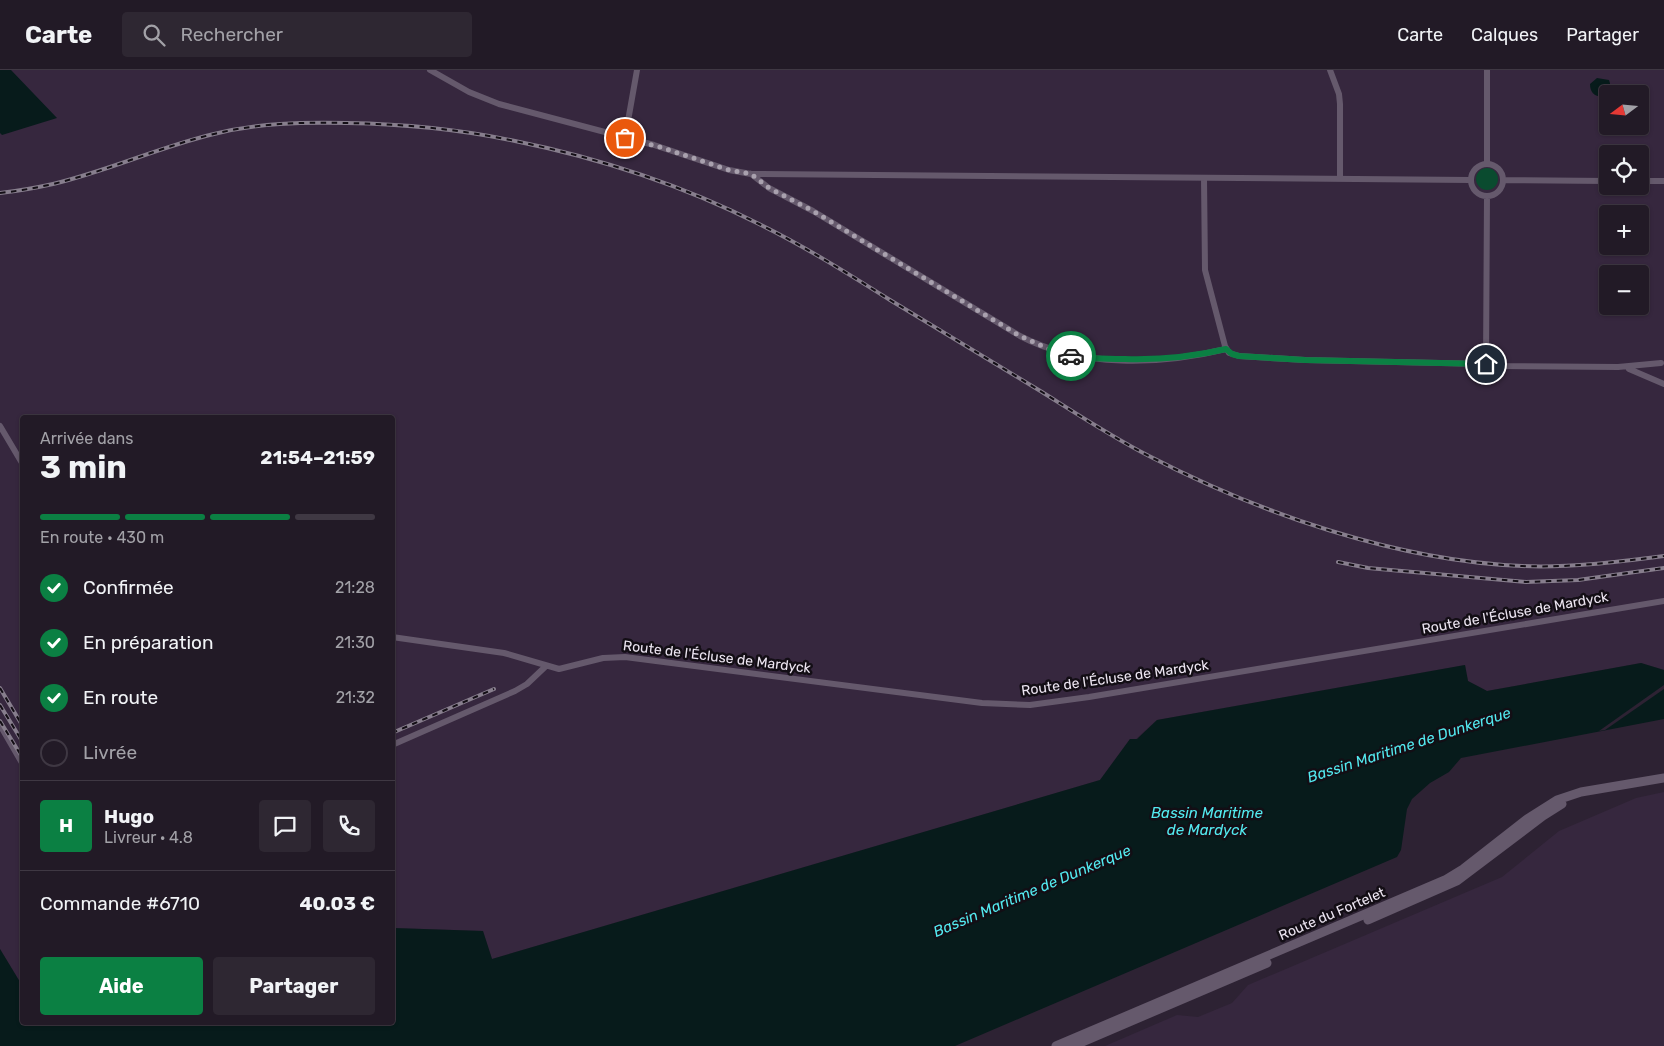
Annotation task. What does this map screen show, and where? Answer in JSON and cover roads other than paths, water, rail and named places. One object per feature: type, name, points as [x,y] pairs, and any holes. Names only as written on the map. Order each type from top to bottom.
[{"type":"main road","name":"Route du Fortelet","points":[[1056,1046],[1441,882],[1463,869],[1527,819],[1556,800],[1581,792],[1664,778]]},
{"type":"main road","name":"Route du Fortelet","points":[[1073,1046],[1444,888],[1466,875],[1556,807],[1576,797],[1606,788]]},
{"type":"street","points":[[430,70],[470,92],[499,104],[660,147],[729,170],[751,174],[1470,180]]},
{"type":"street","points":[[625,138],[637,70]]},
{"type":"street","points":[[1330,70],[1339,94],[1340,104],[1340,179]]},
{"type":"street","points":[[1487,163],[1488,70]]},
{"type":"street","points":[[1487,163],[1498,167],[1503,180],[1498,192],[1487,196],[1476,192],[1470,180],[1475,168],[1487,163]]},
{"type":"street","points":[[751,174],[769,188],[821,215],[1020,336],[1051,350],[1091,359],[1157,360],[1226,349]]},
{"type":"street","points":[[1204,178],[1205,270],[1226,349],[1232,354],[1305,360],[1486,364],[1502,366],[1618,367],[1662,363]]},
{"type":"street","points":[[1503,180],[1599,181]]},
{"type":"street","points":[[1649,181],[1664,181]]},
{"type":"street","points":[[1486,364],[1487,196]]},
{"type":"street","points":[[1656,380],[1656,368],[1662,363]]},
{"type":"street","points":[[1618,367],[1636,370],[1664,384]]},
{"type":"street","points":[[0,426],[20,460]]},
{"type":"street","name":"Route de l'Écluse de Mardyck","points":[[395,636],[504,652],[561,670],[603,658],[625,657],[972,702],[1030,706],[1664,601]]},
{"type":"street","points":[[395,744],[515,691],[527,684],[546,666]]},
{"type":"street","points":[[0,725],[20,759]]},
{"type":"water","points":[[0,70],[11,70],[57,118],[2,135],[0,133]]},
{"type":"water","points":[[1597,78],[1609,80],[1610,85],[1599,85],[1598,96],[1591,90],[1590,84]]},
{"type":"water","name":"Bassin Maritime de Mardyck","points":[[1641,663],[1664,670],[1664,719],[1461,758],[1449,772],[1430,783],[1412,799],[1407,809],[1401,850],[1397,857],[955,1046],[0,1046],[0,949],[20,982],[20,1025],[395,1025],[395,928],[483,931],[492,959],[1100,780],[1130,739],[1137,739],[1157,720],[1465,665],[1468,681],[1487,691]]},
{"type":"railway","points":[[0,193],[40,187],[73,179],[173,145],[214,134],[280,124],[330,123],[410,126],[473,133],[546,148],[640,174],[700,197],[759,224],[825,260],[1135,449],[1191,477],[1282,515],[1378,544],[1426,555],[1475,562],[1522,566],[1558,566],[1664,556]]},
{"type":"railway","points":[[1338,562],[1368,568],[1526,582],[1578,580],[1664,568]]},
{"type":"railway","points":[[0,688],[20,722]]},
{"type":"railway","points":[[395,732],[494,689]]},
{"type":"railway","points":[[0,705],[20,738]]},
{"type":"railway","points":[[0,721],[20,754]]},
{"type":"water label","name":"Bassin Maritime de Dunkerque","points":[[1409,745]]},
{"type":"water label","name":"Bassin Maritime de Dunkerque","points":[[1032,891]]}]
